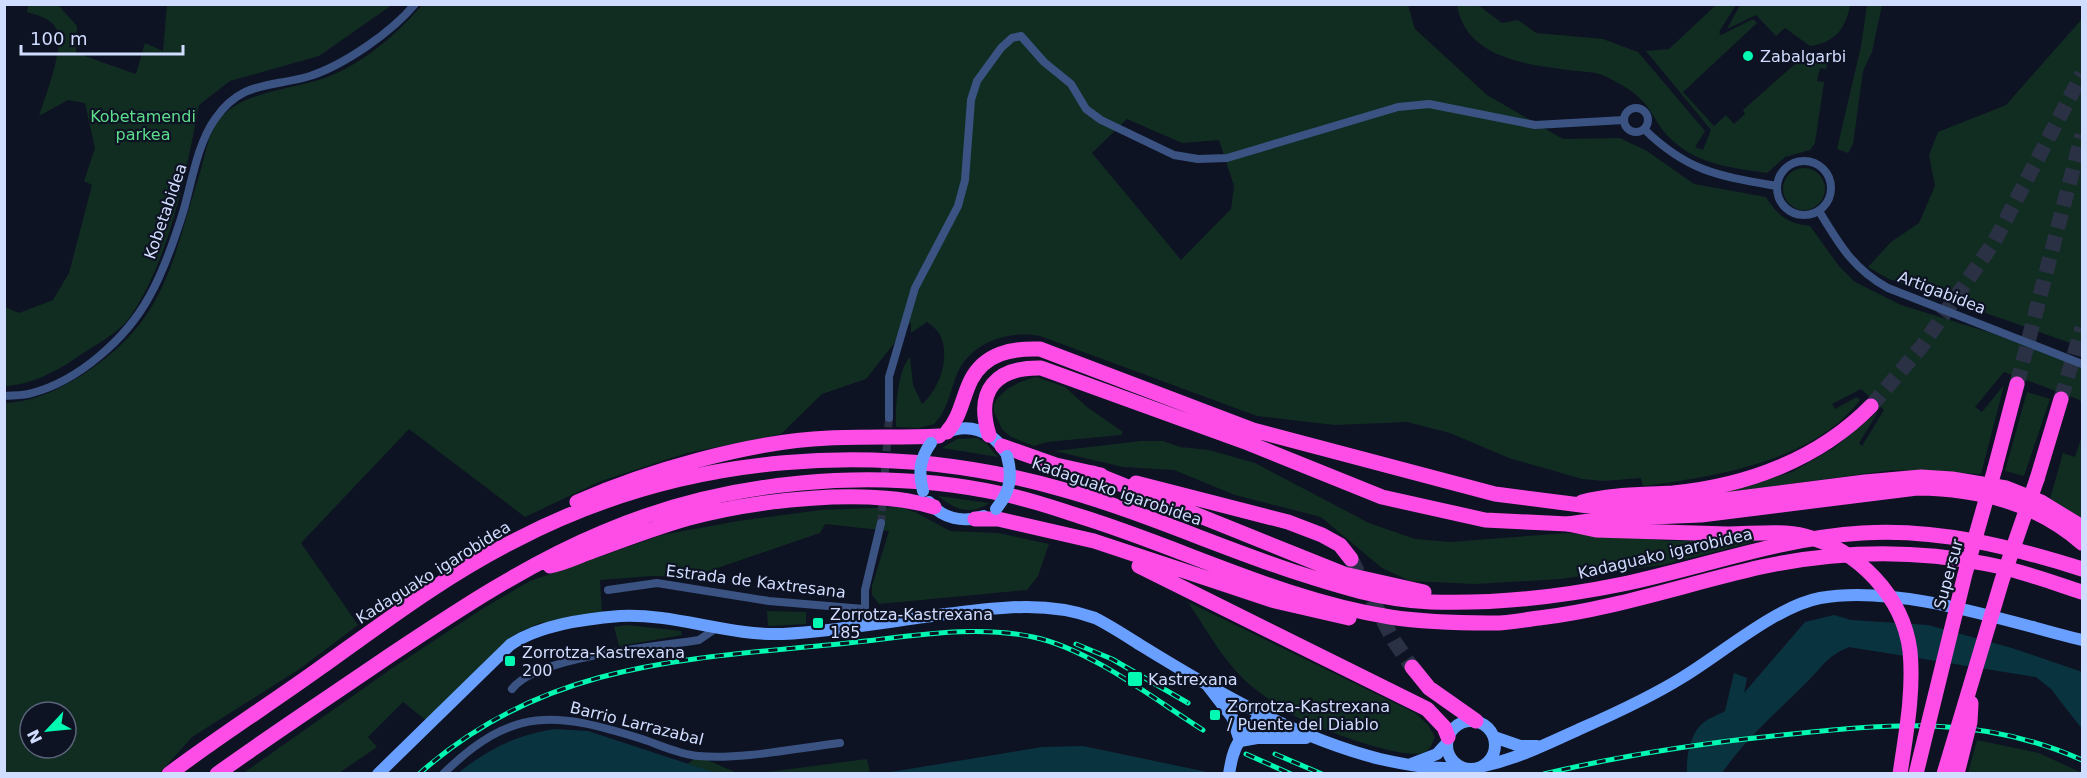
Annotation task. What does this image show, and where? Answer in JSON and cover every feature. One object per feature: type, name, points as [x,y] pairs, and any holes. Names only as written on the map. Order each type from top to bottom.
[{"type":"highway","points":[[541,528],[568,506],[607,489],[709,459],[788,442],[828,438],[939,437],[956,422],[971,380],[982,365],[999,354],[1017,348],[1040,349],[1253,430],[1495,494],[1604,508],[1677,506],[1866,488],[1917,488],[1977,492],[2076,527],[2082,543]]},
{"type":"highway","points":[[989,435],[983,416],[986,396],[993,383],[1005,373],[1020,367],[1041,368],[1248,443],[1382,497],[1485,520],[1568,524],[1596,530],[1802,535],[1835,548],[1873,575],[1886,592],[1906,632],[1911,693],[1900,774]]},
{"type":"highway","name":"Supersur","points":[[1916,774],[1963,585],[2017,384]]},
{"type":"highway","points":[[1944,774],[2061,399]]},
{"type":"highway","points":[[1573,504],[1603,496],[1675,493],[1742,480],[1785,466],[1824,447],[1850,428],[1871,406]]},
{"type":"highway","points":[[1005,451],[1288,522],[1322,535],[1340,545],[1351,559]]},
{"type":"highway","name":"Kadaguako igarobidea","points":[[169,774],[396,614],[480,560],[541,528],[639,490],[709,472],[757,465],[847,459],[964,466],[1070,491],[1135,513],[1252,558],[1351,591],[1391,599],[1505,601],[1590,590],[1794,542],[1868,532],[1896,532],[1967,540],[2082,570]]},
{"type":"highway","points":[[1092,474],[1344,574],[1468,602]]},
{"type":"highway","points":[[217,774],[466,605],[526,570],[608,530],[718,496],[804,483],[904,482],[1006,494],[1085,517],[1281,588],[1347,608],[1436,622],[1503,624]]},
{"type":"highway","points":[[1568,524],[1603,519],[1701,514],[1866,488]]},
{"type":"highway","points":[[526,570],[554,565],[689,518],[736,509],[805,500],[878,497],[910,500],[934,507]]},
{"type":"highway","points":[[975,519],[998,519],[1094,541],[1275,601],[1385,626],[1473,633],[1503,624],[1580,613],[1808,558],[1862,554],[1949,557],[1993,565],[2082,592]]},
{"type":"highway","points":[[1047,531],[1063,541],[1141,566],[1427,709],[1444,727],[1448,740]]},
{"type":"highway","points":[[1412,667],[1429,688],[1476,721]]},
{"type":"highway","points":[[1957,774],[1970,722],[1974,674]]},
{"type":"street","name":"Kobetabidea","points":[[4,396],[31,394],[62,381],[94,359],[123,334],[149,297],[179,224],[206,131],[225,106],[246,89],[311,75],[331,67],[376,39],[415,4]]},
{"type":"street","points":[[889,418],[889,377],[915,288],[958,206],[965,180],[971,100],[977,81],[1001,48],[1012,38],[1021,36],[1044,62],[1071,84],[1086,109],[1101,120],[1174,156],[1198,159],[1227,158],[1398,107],[1430,104],[1535,125],[1624,120]]},
{"type":"street","points":[[1630,110],[1641,110],[1648,119],[1644,129],[1637,132],[1629,130],[1624,120],[1630,110]]},
{"type":"street","points":[[1644,129],[1662,146],[1702,170],[1777,186]]},
{"type":"street","points":[[1809,161],[1818,164],[1827,173],[1832,188],[1830,197],[1819,211],[1811,214],[1794,213],[1781,202],[1777,186],[1784,169],[1791,163],[1809,161]]},
{"type":"street","name":"Artigabidea","points":[[1819,211],[1850,259],[1866,276],[1888,288],[2082,364]]},
{"type":"street","points":[[964,428],[989,435],[1005,451],[1011,479],[1003,500],[996,508],[975,519],[953,518],[934,507],[923,490],[920,471],[925,451],[939,437],[964,428]]},
{"type":"street","points":[[859,625],[864,609],[864,590],[881,523]]},
{"type":"street","name":"Estrada de Kaxtresana","points":[[608,590],[657,583],[770,601],[864,609]]},
{"type":"street","points":[[378,774],[510,645],[532,632],[592,620],[635,616],[715,629],[782,634],[995,608],[1058,608],[1075,611],[1116,628],[1204,681],[1310,738],[1348,751],[1435,769],[1461,767],[1477,769],[1506,761],[1547,744],[1632,706],[1681,678],[1773,619],[1796,606],[1818,598],[1843,596],[1920,601],[2082,640]]},
{"type":"street","points":[[512,689],[517,683],[549,667],[699,640],[715,629]]},
{"type":"street","points":[[1204,681],[1232,717],[1240,741]]},
{"type":"street","points":[[1229,774],[1233,753],[1240,741],[1256,725],[1260,712]]},
{"type":"street","name":"Barrio Larrazabal","points":[[443,774],[492,736],[519,722],[556,718],[593,723],[698,756],[840,743]]},
{"type":"street","points":[[1410,764],[1437,754],[1462,722],[1476,721],[1490,729],[1494,737],[1494,753],[1484,766]]},
{"type":"street","points":[[1494,737],[1520,746],[1547,744]]},
{"type":"street","points":[[1240,741],[1257,738],[1310,738]]},
{"type":"street","points":[[1448,740],[1450,757],[1461,767]]},
{"type":"green space","points":[[423,4],[1408,5],[1415,29],[1487,95],[1563,139],[1620,138],[1647,151],[1694,184],[1766,197],[1784,218],[1810,226],[1839,266],[1855,282],[1901,305],[1991,333],[2082,368],[2082,405],[2080,400],[2004,372],[1975,407],[1982,412],[2004,385],[1981,474],[1892,470],[1715,494],[1792,472],[1834,448],[1878,412],[1859,443],[1862,446],[1884,410],[1861,389],[1832,404],[1835,409],[1857,397],[1860,400],[1840,421],[1817,438],[1790,452],[1731,471],[1643,486],[1641,478],[1603,481],[1582,479],[1509,458],[1450,433],[1407,422],[1335,425],[1257,416],[1040,336],[1016,335],[992,341],[971,354],[957,374],[946,407],[934,424],[919,428],[896,427],[900,380],[910,357],[913,385],[922,404],[934,390],[944,363],[943,344],[938,331],[927,322],[911,333],[911,322],[866,379],[822,394],[781,434],[687,453],[601,481],[525,517],[409,429],[301,543],[358,625],[301,668],[192,737],[159,774],[5,773],[4,403],[38,397],[69,383],[114,351],[135,330],[151,308],[173,261],[210,136],[225,113],[238,104],[268,92],[316,81],[343,70],[356,63],[392,35]],"holes":[[[1127,119],[1182,143],[1219,140],[1234,186],[1231,209],[1181,260],[1092,153]]]},
{"type":"green space","name":"Kobetamendi parkea","points":[[28,5],[58,5],[77,26],[76,53],[136,74],[145,43],[163,51],[167,5],[392,5],[319,56],[230,81],[199,105],[182,186],[166,242],[144,294],[130,317],[112,334],[60,368],[33,380],[5,386],[5,307],[19,313],[53,300],[69,273],[92,185],[84,181],[95,148],[85,103],[68,100],[39,116],[54,71],[58,36],[56,28],[50,22],[27,12]]},
{"type":"green space","points":[[1457,5],[1478,5],[1502,23],[1518,20],[1536,33],[1603,39],[1638,52],[1705,131],[1695,147],[1703,150],[1711,130],[1646,51],[1669,49],[1716,5],[1736,5],[1719,32],[1721,35],[1753,19],[1757,23],[1683,92],[1714,126],[1726,115],[1734,124],[1745,114],[1743,110],[1796,63],[1792,59],[1798,56],[1829,54],[1826,69],[1820,68],[1817,81],[1824,82],[1815,143],[1810,150],[1785,157],[1767,173],[1705,160],[1673,141],[1642,100],[1627,88],[1605,76],[1517,61],[1485,47],[1462,23]]},
{"type":"green space","points":[[1740,5],[1850,5],[1842,28],[1826,42],[1810,46],[1785,28],[1776,36],[1756,15],[1727,29]]},
{"type":"green space","points":[[1867,5],[1882,5],[1872,52],[1863,71],[1853,144],[1848,153],[1837,149],[1861,46]]},
{"type":"green space","points":[[2082,19],[2082,347],[1889,279],[1868,267],[1891,242],[1919,223],[1935,186],[1929,155],[1938,132],[2006,105]]},
{"type":"green space","points":[[1804,168],[1819,174],[1825,189],[1819,204],[1804,210],[1789,204],[1783,189],[1789,174]]},
{"type":"green space","points":[[1036,377],[1065,387],[1087,407],[1123,432],[1121,435],[1047,442],[1034,446],[1011,437],[1002,429],[994,412],[994,404],[1007,389]]},
{"type":"green space","points":[[2027,392],[2050,399],[2024,476],[2005,471]]},
{"type":"green space","points":[[2082,436],[2082,520],[2050,499],[2063,453],[2075,457]]},
{"type":"green space","points":[[977,438],[986,443],[998,457],[942,448],[957,439]]},
{"type":"green space","points":[[1141,441],[1163,441],[1180,447],[1209,450],[1255,463],[1369,523],[1415,539],[1450,542],[1568,533],[1672,541],[1758,541],[1662,565],[1560,579],[1476,584],[1410,581],[1382,568],[1321,517],[1235,495],[1174,470],[1123,467],[1055,451]]},
{"type":"green space","points":[[938,496],[989,503],[969,510],[956,507]]},
{"type":"green space","points":[[900,507],[917,513],[950,531],[998,533],[1049,544],[1038,576],[1027,590],[879,604],[872,595],[872,586],[889,531],[825,524],[820,533],[691,577],[652,576],[600,580],[602,614],[540,623],[515,634],[427,721],[403,702],[368,737],[377,747],[339,773],[242,774],[391,669],[482,609],[530,581],[662,535],[738,521],[821,510]]},
{"type":"green space","points":[[1188,602],[1415,713],[1428,725],[1435,737],[1430,748],[1425,752],[1414,754],[1380,748],[1320,727],[1288,712],[1255,689],[1235,670]]},
{"type":"green space","points":[[767,611],[806,612],[806,624],[768,626]]},
{"type":"green space","points":[[627,625],[681,631],[682,635],[619,646],[614,627]]},
{"type":"green space","points":[[1977,740],[2039,753],[2082,773],[1968,773]]},
{"type":"green space","points":[[698,756],[737,773],[712,773],[686,765]]},
{"type":"green space","points":[[867,759],[870,773],[760,773]]},
{"type":"water","points":[[1834,615],[1851,620],[1928,625],[2012,648],[2082,672],[2082,729],[2051,689],[2036,677],[1849,647],[1826,661],[1752,737],[1722,773],[1687,773],[1688,753],[1692,739],[1705,721],[1725,711],[1734,673],[1747,678],[1744,693],[1805,622]]},
{"type":"water","points":[[554,729],[588,731],[716,773],[458,773],[503,744],[527,735]]},
{"type":"water","points":[[1083,746],[1212,773],[885,773],[1042,747]]},
{"type":"tunnel","points":[[1871,406],[1922,346],[1994,242],[2082,74]]},
{"type":"tunnel","points":[[2017,384],[2082,135]]},
{"type":"tunnel","points":[[2061,399],[2082,328]]},
{"type":"tunnel","points":[[881,523],[889,418]]},
{"type":"tunnel","points":[[1351,559],[1394,641],[1412,667]]},
{"type":"railway","points":[[419,774],[467,737],[517,708],[568,687],[621,672],[732,654],[941,633],[1010,633],[1055,643],[1121,676],[1203,730]]},
{"type":"railway","points":[[1076,644],[1112,659],[1188,703]]},
{"type":"railway","points":[[1544,774],[1633,755],[1692,746],[1822,731],[1897,726],[1934,726],[2007,735],[2044,745],[2082,760]]},
{"type":"railway","points":[[1246,754],[1291,774]]},
{"type":"railway","points":[[1275,754],[1322,774]]},
{"type":"place","name":"Zabalgarbi","points":[[1748,56]]},
{"type":"place","name":"Zorrotza-Kastrexana 185","points":[[818,623]]},
{"type":"place","name":"Zorrotza-Kastrexana 200","points":[[510,661]]},
{"type":"place","name":"Kastrexana","points":[[1135,679]]},
{"type":"place","name":"Zorrotza-Kastrexana / Puente del Diablo","points":[[1215,715]]}]
